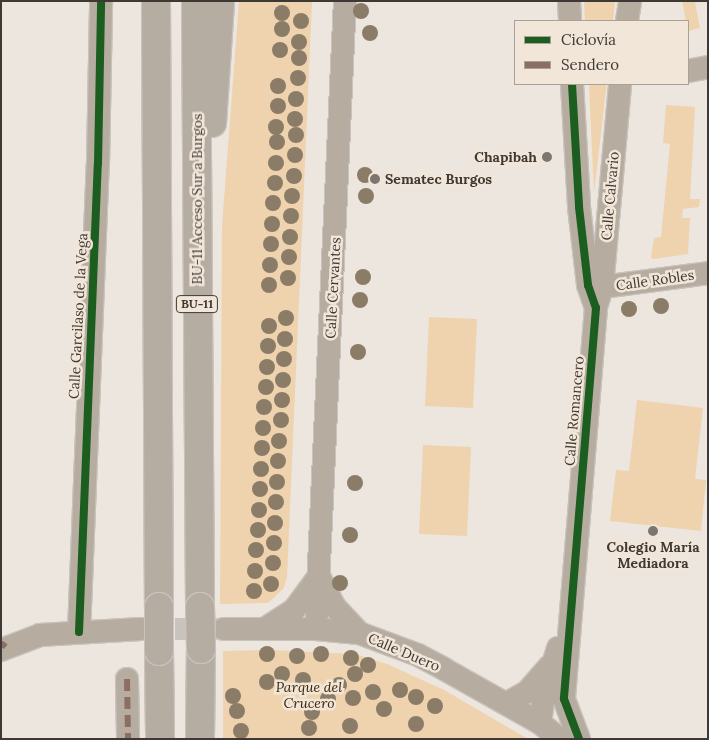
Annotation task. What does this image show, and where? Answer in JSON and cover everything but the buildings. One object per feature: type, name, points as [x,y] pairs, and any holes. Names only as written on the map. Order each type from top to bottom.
[{"type":"highway","points":[[140,1],[145,235],[158,312]]},
{"type":"highway","name":"BU-11","points":[[156,1],[160,739]]},
{"type":"highway","name":"BU-11 Acceso Sur a Burgos","points":[[196,1],[200,739]]},
{"type":"highway","points":[[197,307],[220,1]]},
{"type":"street","name":"Calle Garcilaso de la Vega","points":[[79,632],[98,164],[101,1]]},
{"type":"street","name":"Calle Cervantes","points":[[316,630],[345,1]]},
{"type":"street","points":[[569,1],[570,20]]},
{"type":"street","points":[[627,20],[630,1]]},
{"type":"street","points":[[689,71],[708,67]]},
{"type":"street","name":"Calle Romancero","points":[[572,85],[578,207],[588,285],[599,298],[568,618],[564,699],[579,739]]},
{"type":"street","name":"Calle Calvario","points":[[599,298],[620,85]]},
{"type":"street","name":"Calle Robles","points":[[599,298],[708,273]]},
{"type":"street","points":[[266,628],[294,610],[320,575]]},
{"type":"street","name":"Calle Cervantes","points":[[320,575],[334,606],[359,634]]},
{"type":"street","name":"Calle Romancero","points":[[540,723],[544,694],[568,618]]},
{"type":"street","name":"Calle Duero","points":[[224,629],[266,628],[359,634],[418,655],[507,703],[540,723],[560,739]]},
{"type":"street","points":[[1,650],[40,635],[141,629]]},
{"type":"street","name":"Calle Romancero","points":[[507,703],[520,697],[538,682],[556,655]]},
{"type":"street","points":[[127,679],[128,739]]},
{"type":"street","points":[[540,723],[553,715],[564,699]]},
{"type":"green space","points":[[239,1],[312,1],[287,577],[284,588],[268,603],[220,604],[222,226]]},
{"type":"green space","points":[[584,1],[615,1],[613,20],[585,20]]},
{"type":"green space","points":[[682,1],[703,1],[695,3],[700,28],[689,31],[689,20],[686,20]]},
{"type":"green space","points":[[589,85],[606,85],[606,90],[594,193]]},
{"type":"green space","points":[[666,105],[695,107],[690,199],[700,199],[699,207],[683,209],[682,218],[690,218],[688,254],[654,259],[651,258],[654,238],[661,237],[670,144],[663,143]]},
{"type":"green space","points":[[429,317],[477,319],[473,408],[425,406]]},
{"type":"green space","points":[[637,400],[703,408],[695,479],[706,480],[701,531],[610,521],[616,470],[629,471]]},
{"type":"green space","points":[[423,445],[471,447],[467,536],[419,534]]},
{"type":"green space","name":"Parque del Crucero","points":[[271,650],[355,654],[387,664],[444,690],[528,739],[223,739],[223,651]]},
{"type":"tunnel","points":[[142,629],[217,629]]},
{"type":"marked path","points":[[1,643],[6,647]]},
{"type":"marked path","points":[[127,679],[128,739]]},
{"type":"cycle path","points":[[79,632],[98,164],[101,1]]},
{"type":"cycle path","points":[[572,85],[579,207],[588,285],[596,308],[564,699],[579,739]]},
{"type":"place","name":"Chapibah","points":[[547,157]]},
{"type":"place","name":"Sematec Burgos","points":[[375,179]]},
{"type":"place","name":"Colegio María Mediadora","points":[[653,531]]}]
